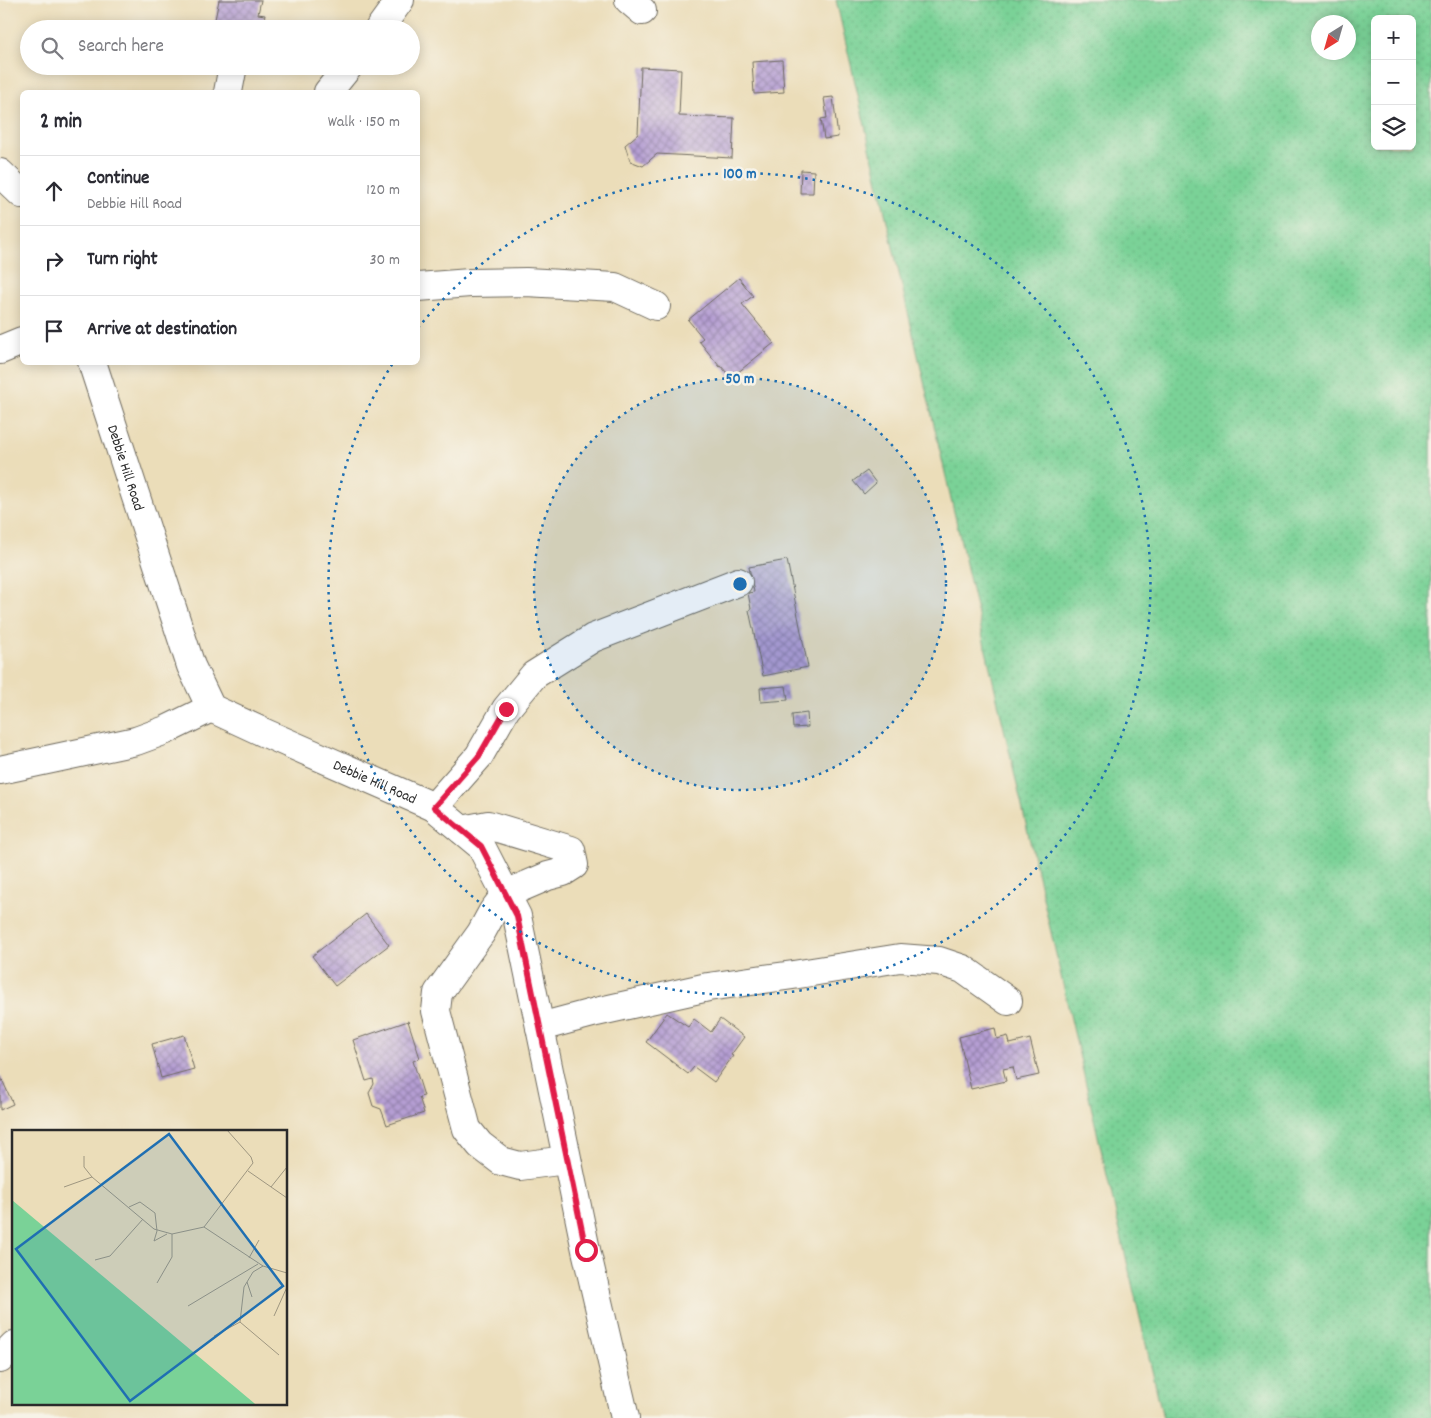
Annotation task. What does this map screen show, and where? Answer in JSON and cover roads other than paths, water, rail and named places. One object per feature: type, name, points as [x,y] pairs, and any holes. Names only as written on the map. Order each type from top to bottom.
[{"type":"street","points":[[386,20],[400,0]]},
{"type":"street","points":[[330,90],[342,75]]},
{"type":"street","points":[[0,173],[20,192]]},
{"type":"street","points":[[420,287],[470,283],[526,282],[614,287],[656,306]]},
{"type":"street","points":[[0,350],[20,342]]},
{"type":"street","name":"Debbie Hill Road","points":[[93,365],[191,666],[211,708],[434,807],[481,846],[506,894],[517,916],[566,1160],[625,1418]]},
{"type":"street","points":[[434,807],[479,756],[506,709],[534,675],[593,638],[738,582]]},
{"type":"street","points":[[0,770],[136,741],[166,730],[211,708]]},
{"type":"street","points":[[462,830],[488,825],[571,850],[574,865],[563,872],[548,876],[506,894],[438,993],[436,1011],[467,1129],[480,1145],[502,1161],[520,1166],[566,1160]]},
{"type":"street","points":[[540,1027],[596,1012],[708,987],[900,958],[939,961],[963,969],[1008,1001]]},
{"type":"street","points":[[0,1359],[12,1347]]}]
